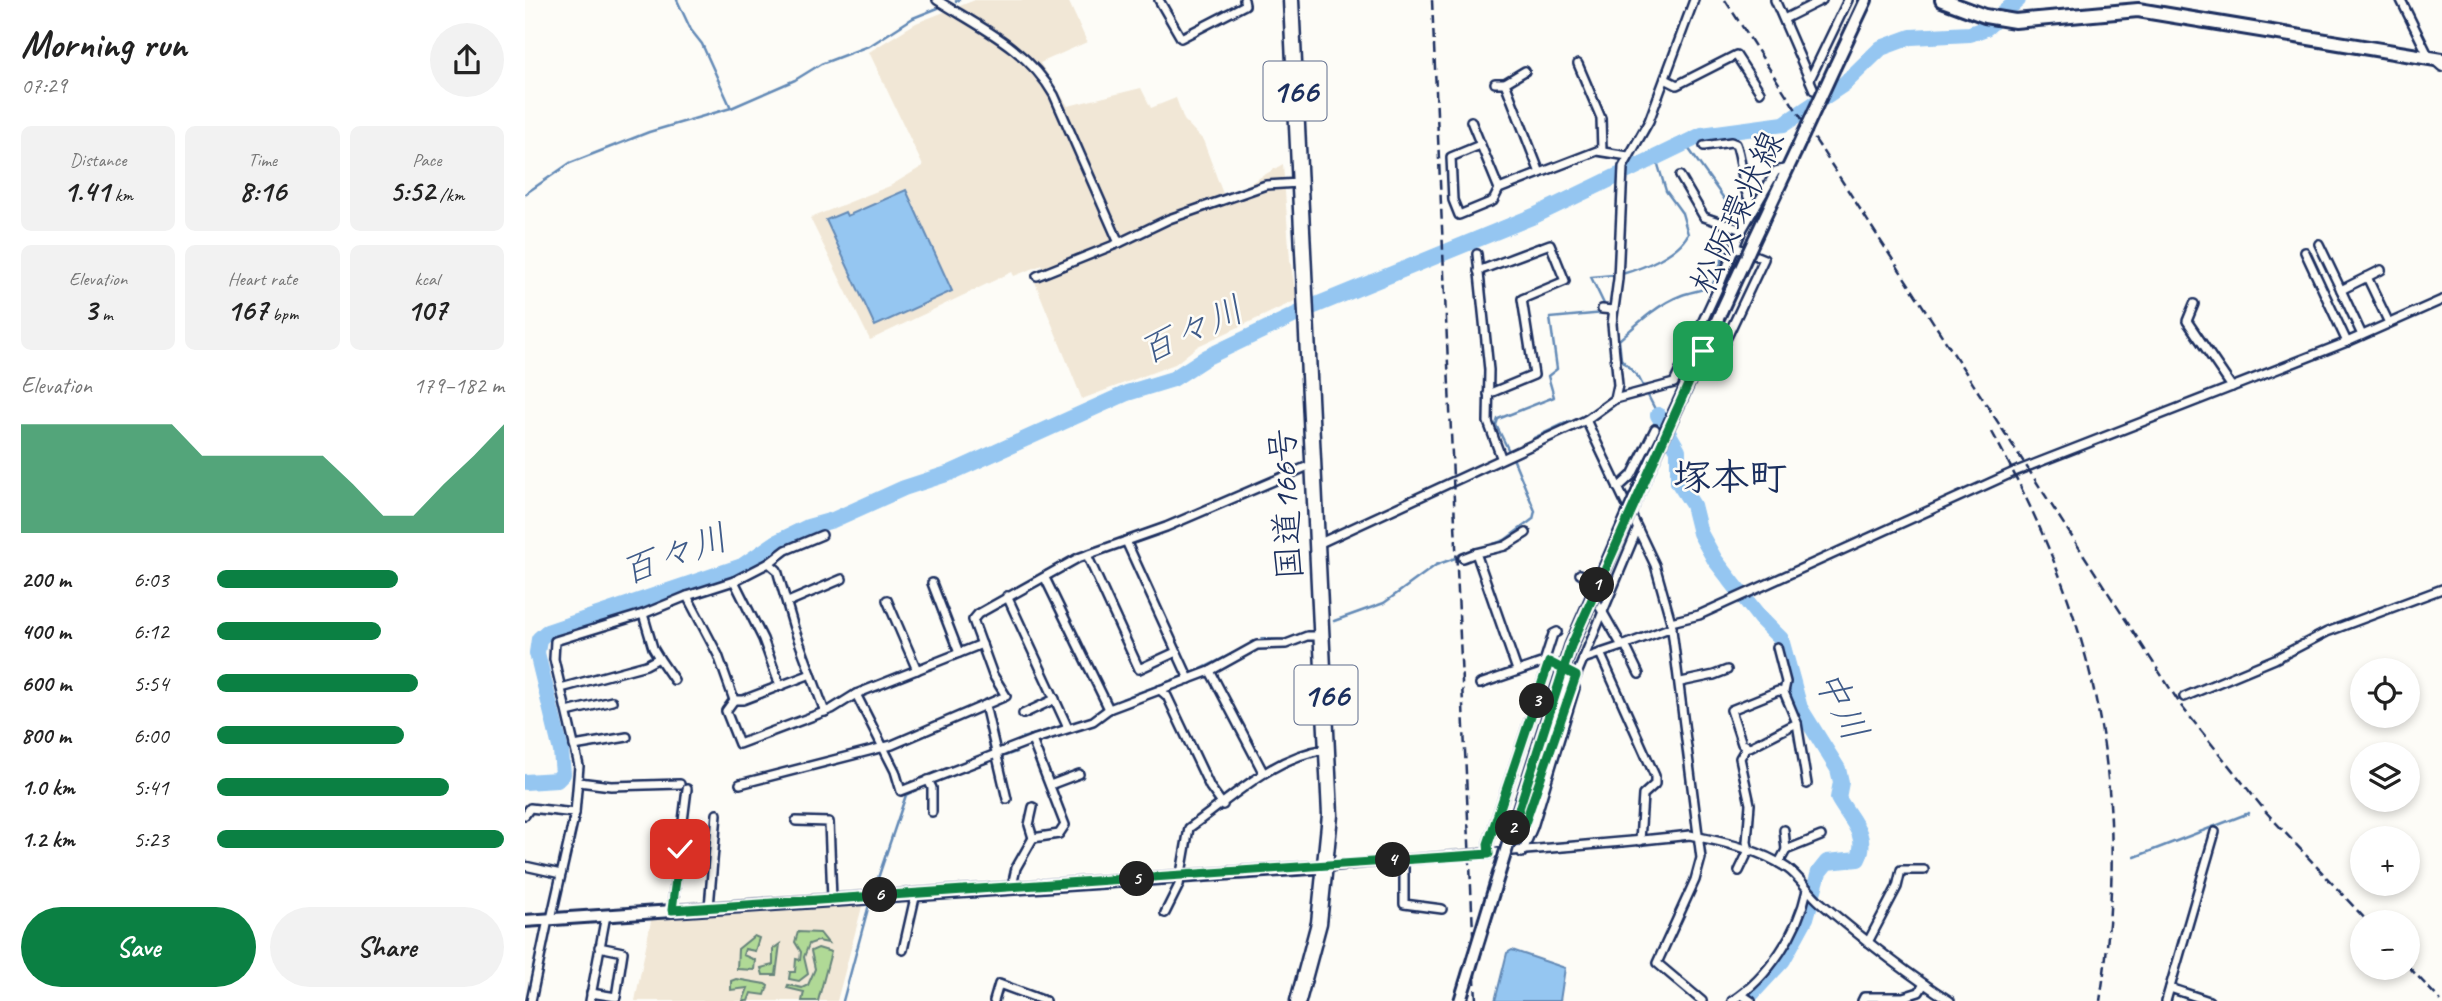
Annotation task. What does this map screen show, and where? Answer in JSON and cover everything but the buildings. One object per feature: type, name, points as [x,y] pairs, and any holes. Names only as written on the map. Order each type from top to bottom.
[{"type":"highway","name":"国道166号","points":[[1291,0],[1330,815],[1319,923],[1298,1001]]},
{"type":"main road","name":"松阪環状線","points":[[1460,1001],[1571,646],[1754,240],[1866,0]]},
{"type":"main road","points":[[1942,0],[1993,18],[2015,21],[2138,10],[2428,55],[2442,60]]},
{"type":"main road","points":[[525,921],[1012,886],[1326,867]]},
{"type":"street","points":[[937,0],[1013,48],[1040,73],[1054,94],[1119,243]]},
{"type":"street","points":[[1162,1],[1181,38],[1245,5],[1244,0]]},
{"type":"street","points":[[1615,399],[1618,391],[1607,309],[1618,279],[1619,184],[1628,156],[1649,121],[1694,0]]},
{"type":"street","points":[[1775,0],[1814,90]]},
{"type":"street","points":[[1784,19],[1822,0]]},
{"type":"street","points":[[1810,79],[1849,0]]},
{"type":"street","points":[[2401,0],[2428,55],[2442,67]]},
{"type":"street","points":[[1665,79],[1677,85],[1736,55],[1759,92]]},
{"type":"street","points":[[1578,64],[1601,117],[1602,151]]},
{"type":"street","points":[[1495,83],[1505,83],[1525,71]]},
{"type":"street","points":[[1505,83],[1540,173]]},
{"type":"street","points":[[1471,121],[1499,190]]},
{"type":"street","points":[[1704,146],[1731,142],[1736,144],[1742,159],[1748,201],[1755,207]]},
{"type":"street","points":[[1480,145],[1451,157],[1453,201],[1459,215],[1493,201],[1499,190],[1602,151],[1628,156]]},
{"type":"street","points":[[1318,544],[1507,454],[1586,420],[1615,399],[1674,383],[1735,247],[1740,229],[1776,172],[1788,167]]},
{"type":"street","points":[[1680,176],[1703,217],[1740,229]]},
{"type":"street","points":[[1037,276],[1119,243],[1169,219],[1266,185],[1300,183]]},
{"type":"street","points":[[1296,242],[1297,265],[1306,285]]},
{"type":"street","points":[[1478,271],[1550,244],[1565,281],[1522,299],[1534,375],[1488,394]]},
{"type":"street","points":[[2319,244],[2362,335]]},
{"type":"street","points":[[1706,372],[1721,350],[1764,259],[1735,247]]},
{"type":"street","points":[[2305,252],[2347,342]]},
{"type":"street","points":[[1477,254],[1489,370],[1489,429],[1507,454]]},
{"type":"street","points":[[2341,290],[2381,270]]},
{"type":"street","points":[[2367,277],[2389,323]]},
{"type":"street","points":[[1510,837],[1524,826],[1583,659],[1699,615],[2014,472],[2347,342],[2442,300]]},
{"type":"street","points":[[2194,304],[2187,321],[2232,387]]},
{"type":"street","points":[[1586,420],[1655,565],[1672,625],[1701,858],[1695,880],[1657,963],[1702,1001]]},
{"type":"street","points":[[1618,488],[1632,475],[1655,429]]},
{"type":"street","points":[[740,784],[883,747],[1006,696],[993,675],[972,620],[1007,596],[1087,555],[1314,463]]},
{"type":"street","points":[[1522,853],[1533,827],[1600,608],[1637,530]]},
{"type":"street","points":[[1463,558],[1504,546],[1525,533]]},
{"type":"street","points":[[529,997],[561,874],[579,782],[568,712],[552,648],[555,641],[643,614],[734,581],[769,563],[786,550],[822,535]]},
{"type":"street","points":[[1126,541],[1187,675]]},
{"type":"street","points":[[1476,553],[1517,670]]},
{"type":"street","points":[[1087,555],[1139,669],[1176,652]]},
{"type":"street","points":[[769,563],[777,570],[825,712]]},
{"type":"street","points":[[1045,578],[1109,709]]},
{"type":"street","points":[[788,602],[842,579]]},
{"type":"street","points":[[734,581],[763,639],[780,686]]},
{"type":"street","points":[[932,583],[959,653]]},
{"type":"street","points":[[2184,697],[2275,659],[2327,632],[2442,589]]},
{"type":"street","points":[[687,596],[718,655],[734,700]]},
{"type":"street","points":[[1007,596],[1068,728]]},
{"type":"street","points":[[887,600],[917,670]]},
{"type":"street","points":[[1600,608],[1639,674]]},
{"type":"street","points":[[643,614],[653,648],[674,680]]},
{"type":"street","points":[[1489,854],[1488,844],[1547,662],[1553,634],[1557,632]]},
{"type":"street","points":[[856,694],[883,747],[901,791],[998,757],[1019,745],[1093,721],[1109,709],[1160,690],[1187,675],[1210,671],[1257,645],[1286,644],[1307,636],[1323,636]]},
{"type":"street","points":[[734,700],[726,711],[739,744],[825,712],[856,694],[982,644]]},
{"type":"street","points":[[1777,647],[1786,682],[1784,692],[1797,723],[1807,784]]},
{"type":"street","points":[[1600,653],[1655,776],[1655,784],[1643,795],[1640,841]]},
{"type":"street","points":[[561,688],[646,665],[659,658]]},
{"type":"street","points":[[1480,684],[1547,662],[1576,676]]},
{"type":"street","points":[[1681,682],[1727,670]]},
{"type":"street","points":[[1210,671],[1263,772]]},
{"type":"street","points":[[734,700],[743,701],[811,674]]},
{"type":"street","points":[[1160,690],[1167,696],[1210,787],[1223,805]]},
{"type":"street","points":[[1747,746],[1742,744],[1731,710],[1778,691],[1784,692]]},
{"type":"street","points":[[1023,714],[1055,699]]},
{"type":"street","points":[[568,712],[613,701]]},
{"type":"street","points":[[985,705],[1007,799]]},
{"type":"street","points":[[1739,871],[1749,850],[1747,842],[1750,804],[1740,758],[1747,746],[1763,741],[1797,723]]},
{"type":"street","points":[[574,746],[627,737]]},
{"type":"street","points":[[1033,740],[1065,825],[1059,834],[1033,838]]},
{"type":"street","points":[[1165,913],[1172,901],[1180,875],[1189,828],[1223,805],[1263,772],[1313,751],[1328,749]]},
{"type":"street","points":[[1050,785],[1079,774]]},
{"type":"street","points":[[579,782],[611,786],[684,787],[672,910]]},
{"type":"street","points":[[929,783],[932,812]]},
{"type":"street","points":[[1012,886],[1016,868],[1033,838],[1029,825],[1033,807]]},
{"type":"street","points":[[525,815],[530,808],[575,813]]},
{"type":"street","points":[[709,907],[717,814]]},
{"type":"street","points":[[796,821],[829,822],[832,899]]},
{"type":"street","points":[[1779,863],[1786,850],[1784,830]]},
{"type":"street","points":[[2166,1001],[2215,832]]},
{"type":"street","points":[[1786,850],[1821,836]]},
{"type":"street","points":[[1326,867],[1699,837],[1749,850],[1779,863],[1794,873],[1808,891],[1868,942],[1950,1001]]},
{"type":"street","points":[[1404,859],[1404,904],[1442,909]]},
{"type":"street","points":[[525,866],[561,874]]},
{"type":"street","points":[[1868,942],[1897,887],[1901,870],[1924,870]]},
{"type":"street","points":[[1732,1001],[1742,995],[1779,956],[1801,917],[1808,891]]},
{"type":"street","points":[[903,950],[916,893]]},
{"type":"street","points":[[599,947],[624,952],[616,998],[591,997],[599,947],[606,915]]},
{"type":"street","points":[[994,1001],[999,984],[1045,1001]]},
{"type":"street","points":[[1862,1001],[1864,997],[1903,996],[1919,992],[1924,984]]},
{"type":"street","points":[[2170,988],[2209,1001]]},
{"type":"street","points":[[1742,995],[1751,1001]]},
{"type":"shaded area","points":[[975,0],[1068,0],[1087,42],[1040,63],[1068,106],[1141,88],[1151,108],[1176,98],[1184,120],[1203,140],[1223,194],[1237,191],[1283,164],[1290,260],[1297,300],[1198,346],[1175,364],[1082,399],[1035,282],[1047,277],[1042,265],[1014,276],[1012,272],[870,340],[810,218],[890,186],[923,166],[869,52],[916,23]]},
{"type":"shaded area","points":[[863,903],[837,1001],[635,1001],[652,916]]},
{"type":"green space","points":[[798,932],[820,933],[828,943],[818,941],[809,944],[804,957],[808,974],[799,981],[789,979],[790,972],[795,972],[796,959],[800,960],[801,952],[795,942]]},
{"type":"green space","points":[[754,936],[759,938],[755,951],[745,949],[743,955],[755,960],[754,970],[737,969],[738,949]]},
{"type":"green space","points":[[780,944],[776,975],[763,975],[761,968],[773,965],[773,949]]},
{"type":"green space","points":[[818,948],[831,952],[818,1001],[802,1001],[804,992],[787,988],[788,985],[802,988],[808,985],[815,969],[811,951]]},
{"type":"green space","points":[[736,979],[765,984],[768,986],[765,995],[751,993],[748,1001],[743,1001],[748,988],[731,990],[731,981]]},
{"type":"water","points":[[906,190],[952,291],[875,326],[826,220],[845,212],[847,216]]},
{"type":"water","points":[[1512,950],[1565,968],[1560,1001],[1495,1001],[1507,953]]},
{"type":"waterway","points":[[677,0],[691,30],[702,44],[731,108]]},
{"type":"waterway","name":"百々川","points":[[525,782],[557,780],[563,774],[561,751],[537,653],[539,639],[547,632],[742,566],[777,542],[808,527],[833,520],[904,488],[950,473],[1127,393],[1173,379],[1207,357],[1314,306],[1534,216],[1702,135],[1784,124],[1844,84],[1881,48],[1911,37],[1970,34],[1986,28],[2018,0]]},
{"type":"waterway","points":[[525,194],[570,163],[649,132],[731,108],[795,80],[821,64],[871,45],[913,18],[938,8]]},
{"type":"waterway","points":[[1686,145],[1730,207],[1735,224]]},
{"type":"waterway","points":[[1622,274],[1668,254],[1688,234],[1682,213],[1666,191],[1656,158]]},
{"type":"waterway","points":[[1651,430],[1658,415],[1639,378],[1621,359],[1619,340],[1665,303],[1713,284],[1733,230]]},
{"type":"waterway","points":[[1510,453],[1496,425],[1498,419],[1554,397],[1548,376],[1557,369],[1550,318],[1604,313],[1605,306],[1591,277],[1613,275]]},
{"type":"waterway","name":"中川","points":[[1658,415],[1678,450],[1678,482],[1693,505],[1700,533],[1715,560],[1760,618],[1781,639],[1800,708],[1838,769],[1841,782],[1838,798],[1860,834],[1861,850],[1858,859],[1827,862],[1819,872],[1806,918],[1783,960],[1745,1001]]},
{"type":"waterway","points":[[1534,438],[1570,421]]},
{"type":"waterway","points":[[1589,436],[1610,482]]},
{"type":"waterway","points":[[1636,459],[1648,436]]},
{"type":"waterway","points":[[1334,621],[1384,603],[1436,565],[1505,540],[1533,519],[1535,511],[1513,458],[1538,447]]},
{"type":"waterway","points":[[1122,699],[1197,671],[1262,639],[1289,640]]},
{"type":"waterway","points":[[965,770],[1016,752],[1022,738],[1057,728]]},
{"type":"waterway","points":[[874,890],[906,795],[930,783]]},
{"type":"waterway","points":[[2135,857],[2249,813]]},
{"type":"waterway","points":[[843,1001],[870,901]]},
{"type":"tunnel","points":[[1674,383],[1706,372]]},
{"type":"tunnel","points":[[1587,578],[1598,604]]},
{"type":"railway","points":[[1432,0],[1476,1001]]},
{"type":"railway","points":[[1725,0],[2182,707],[2266,812],[2357,910]]},
{"type":"railway","points":[[1992,432],[2028,502],[2057,570],[2081,638],[2097,707],[2108,776],[2112,848],[2109,923],[2100,1001]]},
{"type":"railway","points":[[2420,979],[2441,1001]]},
{"type":"district","name":"塚本町","points":[[1730,477]]},
{"type":"route","points":[[680,849],[672,910],[1489,854],[1488,844],[1549,662],[1576,676],[1524,826],[1510,837],[1560,680],[1571,646],[1703,351]]}]
